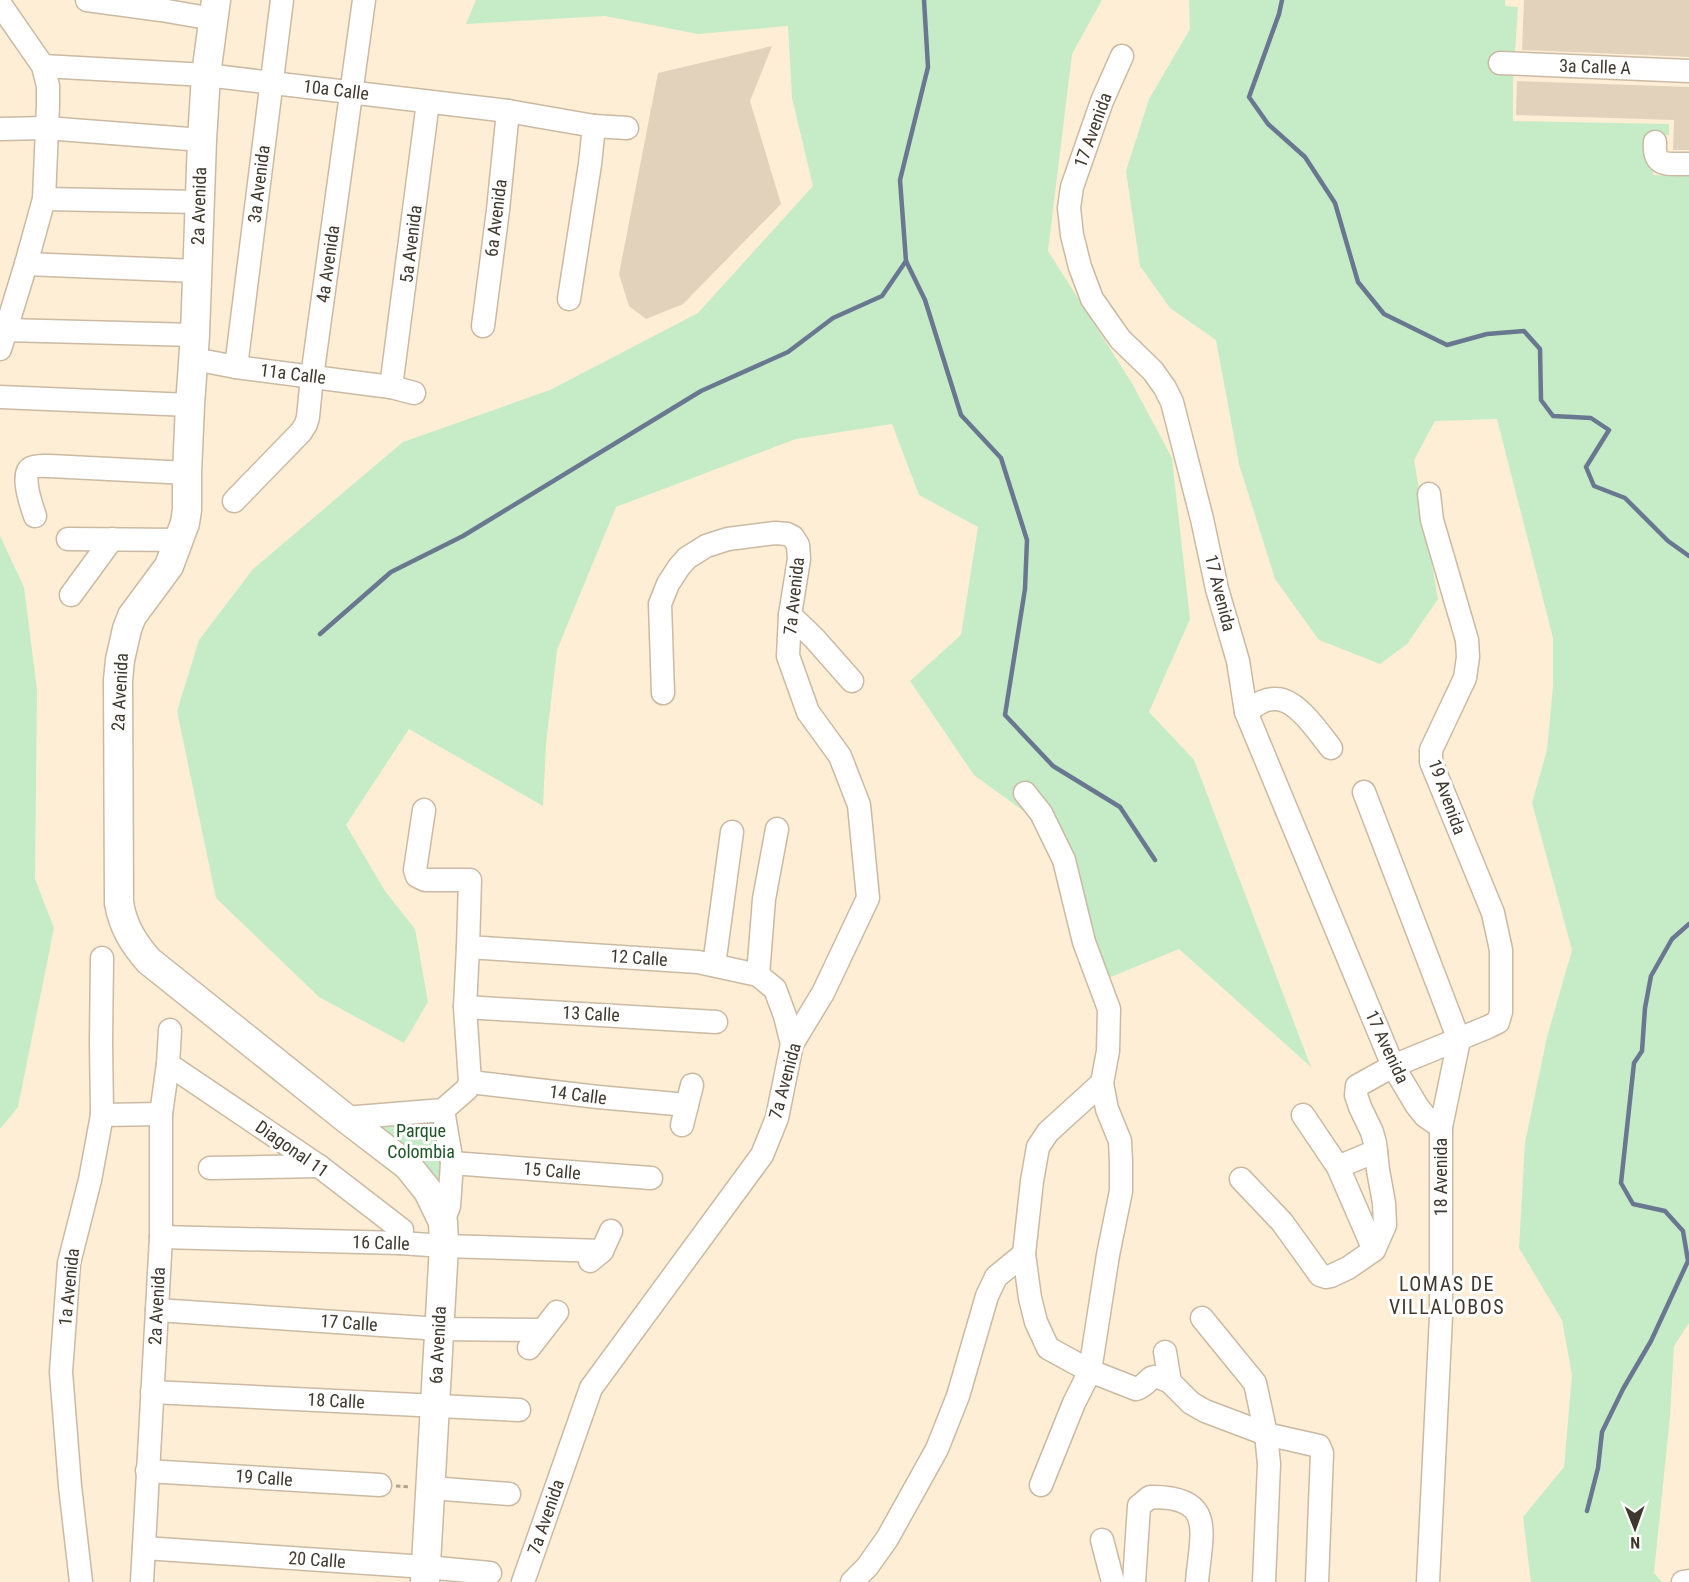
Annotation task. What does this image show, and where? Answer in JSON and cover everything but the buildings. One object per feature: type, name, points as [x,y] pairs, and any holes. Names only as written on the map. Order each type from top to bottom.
[{"type":"main road","name":"2a Avenida","points":[[214,10],[206,75],[202,140],[187,510],[180,540],[169,566],[132,616],[120,660],[118,680],[118,877],[121,915],[135,945],[158,969],[417,1175],[428,1191],[443,1234]]},
{"type":"main road","name":"6a Avenida","points":[[426,1574],[443,1234]]},
{"type":"street","points":[[87,0],[214,10]]},
{"type":"street","name":"3a Avenida","points":[[236,367],[282,0]]},
{"type":"street","name":"4a Avenida","points":[[234,501],[301,432],[308,417],[363,0]]},
{"type":"street","points":[[0,4],[43,66],[48,86],[44,199],[15,273],[3,339]]},
{"type":"street","name":"17 Avenida","points":[[1122,56],[1102,101],[1072,187],[1069,208],[1072,235],[1080,267],[1092,300],[1120,339],[1153,371],[1172,402],[1200,508],[1217,589],[1238,661],[1246,712],[1393,1066],[1417,1106],[1425,1116],[1441,1127]]},
{"type":"street","name":"3a Calle A","points":[[1500,63],[1689,71]]},
{"type":"street","name":"10a Calle","points":[[43,66],[206,75],[508,111],[594,126],[627,128]]},
{"type":"street","name":"5a Avenida","points":[[391,387],[428,102]]},
{"type":"street","name":"6a Avenida","points":[[483,326],[508,111]]},
{"type":"street","points":[[569,299],[594,126]]},
{"type":"street","points":[[0,129],[46,128],[202,140]]},
{"type":"street","points":[[1658,152],[1689,164]]},
{"type":"street","points":[[44,199],[199,202]]},
{"type":"street","points":[[15,273],[197,271]]},
{"type":"street","name":"11a Calle","points":[[3,339],[195,347],[236,367],[391,387],[414,393]]},
{"type":"street","points":[[0,397],[190,405]]},
{"type":"street","points":[[35,516],[27,490],[27,472],[34,467],[187,474]]},
{"type":"street","name":"19 Avenida","points":[[1430,494],[1432,520],[1467,640],[1468,657],[1465,678],[1431,750],[1431,762],[1493,913],[1501,950],[1501,1012],[1498,1022],[1459,1040]]},
{"type":"street","name":"7a Avenida","points":[[523,1582],[591,1388],[762,1155],[777,1118],[792,1044],[823,993],[868,898],[859,805],[840,756],[808,712],[788,656],[790,615],[799,552],[793,537],[775,533],[728,539],[706,546],[683,562],[668,584],[660,604],[663,693]]},
{"type":"street","points":[[71,595],[112,539]]},
{"type":"street","points":[[68,540],[180,540]]},
{"type":"street","points":[[790,615],[852,681]]},
{"type":"street","points":[[1246,712],[1261,702],[1276,699],[1288,702],[1300,712],[1331,748]]},
{"type":"street","points":[[1241,1179],[1282,1222],[1320,1275],[1331,1276],[1348,1268],[1374,1250],[1384,1225],[1384,1203],[1376,1151],[1372,1131],[1356,1095],[1357,1086],[1393,1066],[1459,1040],[1364,792]]},
{"type":"street","points":[[1025,793],[1041,813],[1064,860],[1084,942],[1108,1009],[1108,1051],[1102,1083],[1107,1109],[1120,1141],[1121,1191],[1108,1255],[1090,1371],[1074,1403],[1041,1485]]},
{"type":"street","points":[[345,1118],[450,1105],[467,1089],[470,1082],[465,1007],[470,880],[425,880],[417,876],[415,870],[424,810]]},
{"type":"street","points":[[777,829],[765,898],[758,975],[775,989],[792,1044]]},
{"type":"street","points":[[714,965],[732,832]]},
{"type":"street","name":"12 Calle","points":[[468,947],[699,962],[758,975]]},
{"type":"street","name":"1a Avenida","points":[[81,1582],[70,1486],[61,1372],[69,1263],[90,1180],[102,1115],[102,958]]},
{"type":"street","name":"13 Calle","points":[[465,1007],[716,1022]]},
{"type":"street","name":"2a Avenida","points":[[142,1582],[161,1237],[161,1114],[170,1030]]},
{"type":"street","name":"18 Avenida","points":[[1428,1582],[1441,1316],[1441,1127],[1459,1040]]},
{"type":"street","name":"Diagonal 11","points":[[168,1064],[319,1166],[402,1230],[399,1243]]},
{"type":"street","name":"14 Calle","points":[[470,1082],[687,1105]]},
{"type":"street","points":[[1102,1083],[1048,1132],[1038,1147],[1024,1254],[1036,1322],[1048,1348],[1090,1371],[1136,1389],[1140,1388],[1148,1378],[1159,1377],[1170,1382],[1191,1403],[1205,1411],[1266,1434],[1319,1446],[1322,1453],[1317,1582]]},
{"type":"street","name":"6a Avenida","points":[[443,1234],[449,1206],[452,1163],[450,1105]]},
{"type":"street","points":[[102,1115],[161,1114]]},
{"type":"street","points":[[1303,1115],[1338,1167],[1374,1250]]},
{"type":"street","points":[[1338,1167],[1376,1151]]},
{"type":"street","name":"15 Calle","points":[[452,1163],[656,1172],[633,1196]]},
{"type":"street","points":[[210,1168],[319,1166]]},
{"type":"street","name":"16 Calle","points":[[161,1237],[399,1243],[443,1234],[600,1249]]},
{"type":"street","points":[[852,1582],[887,1539],[937,1449],[958,1396],[987,1296],[996,1277],[1024,1254]]},
{"type":"street","name":"17 Calle","points":[[157,1310],[440,1329],[536,1339],[557,1312]]},
{"type":"street","points":[[1203,1318],[1255,1383],[1266,1434],[1269,1464],[1264,1582]]},
{"type":"street","points":[[1165,1352],[1170,1382]]},
{"type":"street","name":"18 Calle","points":[[152,1392],[519,1410]]},
{"type":"street","name":"19 Calle","points":[[147,1471],[380,1485]]},
{"type":"street","points":[[431,1488],[509,1494]]},
{"type":"street","points":[[1134,1582],[1139,1506],[1150,1497],[1168,1497],[1189,1503],[1199,1513],[1202,1529],[1197,1582]]},
{"type":"street","points":[[1102,1540],[1113,1582]]},
{"type":"street","name":"20 Calle","points":[[144,1548],[426,1574],[490,1573]]},
{"type":"street","points":[[1683,1582],[1689,1581]]},
{"type":"green space","points":[[476,0],[1102,0],[1072,54],[1048,251],[1133,385],[1172,458],[1190,619],[1149,712],[1194,760],[1311,1067],[1179,949],[1106,979],[1051,831],[974,775],[910,681],[961,635],[978,527],[919,495],[892,424],[796,439],[616,507],[557,650],[546,744],[543,806],[409,729],[346,825],[385,891],[415,929],[428,1002],[404,1043],[319,997],[216,898],[177,711],[199,640],[253,569],[403,442],[550,390],[698,313],[813,186],[792,98],[788,26],[698,34],[605,16],[466,24]]},
{"type":"green space","points":[[1189,0],[1505,0],[1505,6],[1518,7],[1513,121],[1669,124],[1669,135],[1655,136],[1653,175],[1689,176],[1689,1323],[1674,1346],[1670,1416],[1654,1573],[1662,1582],[1531,1582],[1523,1517],[1564,1467],[1572,1375],[1562,1320],[1519,1248],[1525,1143],[1547,1037],[1572,950],[1532,803],[1547,750],[1553,687],[1553,638],[1497,419],[1435,421],[1414,460],[1438,599],[1407,644],[1380,664],[1319,640],[1275,579],[1239,464],[1216,340],[1170,308],[1140,266],[1126,171],[1149,99],[1190,29]]},
{"type":"green space","points":[[0,536],[24,587],[37,690],[35,879],[54,928],[18,1107],[0,1129]]},
{"type":"green space","name":"Parque Colombia","points":[[443,1110],[449,1202],[348,1120]]},
{"type":"waterway","points":[[924,0],[928,67],[900,180],[906,261],[925,300],[961,415],[1001,458],[1027,540],[1025,589],[1005,715],[1053,766],[1120,807],[1155,860]]},
{"type":"waterway","points":[[1282,0],[1249,97],[1268,124],[1305,157],[1335,203],[1358,282],[1384,314],[1447,345],[1487,334],[1524,331],[1540,349],[1541,400],[1553,416],[1591,418],[1609,430],[1586,467],[1594,486],[1625,498],[1668,541],[1689,556]]},
{"type":"waterway","points":[[320,634],[391,572],[463,536],[701,391],[788,352],[833,318],[882,296],[906,261]]},
{"type":"waterway","points":[[1587,1511],[1598,1468],[1602,1432],[1623,1389],[1651,1341],[1688,1261],[1683,1231],[1665,1211],[1633,1204],[1621,1183],[1634,1063],[1642,1051],[1645,1008],[1651,976],[1672,939],[1689,924]]},
{"type":"district","name":"LOMAS DE VILLALOBOS","points":[[1447,1296]]}]
